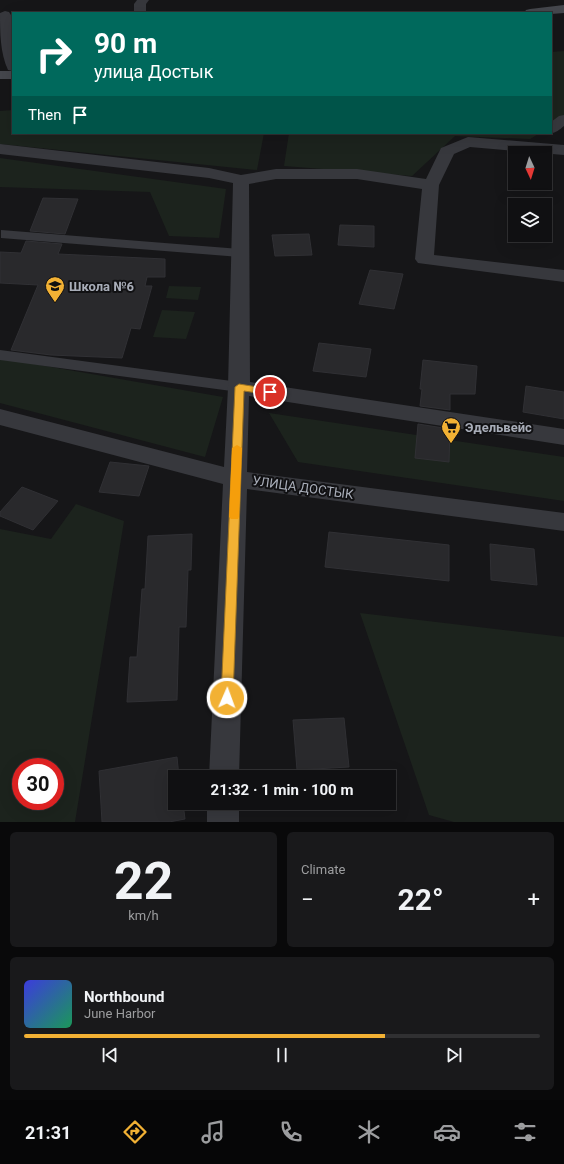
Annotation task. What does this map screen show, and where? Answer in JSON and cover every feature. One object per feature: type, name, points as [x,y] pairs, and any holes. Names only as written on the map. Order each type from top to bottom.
[{"type":"main road","points":[[537,12],[564,8]]},
{"type":"main road","points":[[0,75],[12,74]]},
{"type":"street","points":[[140,12],[140,4],[143,0]]},
{"type":"street","points":[[4,15],[5,47],[12,64]]},
{"type":"street","points":[[552,129],[564,119]]},
{"type":"street","points":[[544,146],[548,134]]},
{"type":"street","points":[[518,146],[468,142],[447,151],[431,185],[424,259],[564,276]]},
{"type":"street","points":[[0,149],[209,173],[241,180],[276,174],[357,174],[431,185]]},
{"type":"street","points":[[552,149],[564,150]]},
{"type":"street","points":[[224,770],[239,387],[241,180]]},
{"type":"street","points":[[239,387],[564,437]]},
{"type":"street","name":"УЛИЦА ДОСТЫК","points":[[0,417],[236,478],[564,522]]},
{"type":"street","points":[[223,810],[223,822]]},
{"type":"lane","points":[[1,234],[240,253]]},
{"type":"lane","points":[[0,355],[239,387]]},
{"type":"shaded area","points":[[564,51],[564,120],[552,126],[552,52]]},
{"type":"shaded area","points":[[12,110],[12,134],[264,134],[257,170],[0,144],[0,111]]},
{"type":"shaded area","points":[[289,134],[538,134],[530,139],[455,136],[412,176],[284,166]]},
{"type":"shaded area","points":[[0,158],[226,189],[219,238],[169,236],[150,192],[0,187]]},
{"type":"shaded area","points":[[169,286],[201,287],[198,300],[166,298]]},
{"type":"shaded area","points":[[162,310],[195,312],[186,339],[153,337]]},
{"type":"shaded area","points":[[0,358],[223,397],[205,457],[0,403]]},
{"type":"shaded area","points":[[269,413],[564,457],[564,501],[298,462]]},
{"type":"shaded area","points":[[76,504],[124,521],[75,822],[0,822],[0,529],[51,539]]},
{"type":"shaded area","points":[[360,613],[564,637],[564,822],[454,822],[429,815]]},
{"type":"building","points":[[43,198],[78,199],[65,234],[30,231]]},
{"type":"building","points":[[340,225],[374,226],[374,247],[338,245]]},
{"type":"building","points":[[309,234],[312,255],[275,256],[272,235]]},
{"type":"building","name":"Школа №6","points":[[26,241],[62,244],[58,254],[165,259],[165,277],[147,277],[145,286],[152,286],[140,329],[131,328],[122,358],[51,355],[11,350],[38,285],[0,283],[0,252],[21,253]]},
{"type":"building","points":[[370,270],[403,274],[394,309],[359,304]]},
{"type":"building","points":[[319,343],[371,349],[366,377],[313,371]]},
{"type":"building","points":[[423,360],[477,366],[475,394],[450,394],[450,410],[420,406]]},
{"type":"building","points":[[526,386],[564,392],[564,419],[523,412]]},
{"type":"building","points":[[418,424],[450,429],[449,462],[415,458]]},
{"type":"building","points":[[110,462],[149,466],[139,496],[99,492]]},
{"type":"building","points":[[22,487],[58,501],[33,530],[0,516],[0,512]]},
{"type":"building","points":[[329,532],[449,545],[449,581],[325,567]]},
{"type":"building","points":[[192,534],[191,570],[188,570],[186,627],[179,627],[177,700],[127,702],[130,657],[137,657],[142,589],[145,589],[148,536]]},
{"type":"building","points":[[490,544],[534,549],[537,585],[491,580]]},
{"type":"building","points":[[344,718],[349,767],[297,770],[293,720]]},
{"type":"building","points":[[177,757],[178,770],[168,770],[168,810],[184,810],[185,819],[169,822],[102,822],[99,771]]},
{"type":"slow traffic","points":[[234,517],[237,448]]},
{"type":"place","name":"Школа №6","points":[[55,303]]},
{"type":"place","name":"Эдельвейс","points":[[451,444]]},
{"type":"route","points":[[227,698],[239,387],[270,392]]}]
